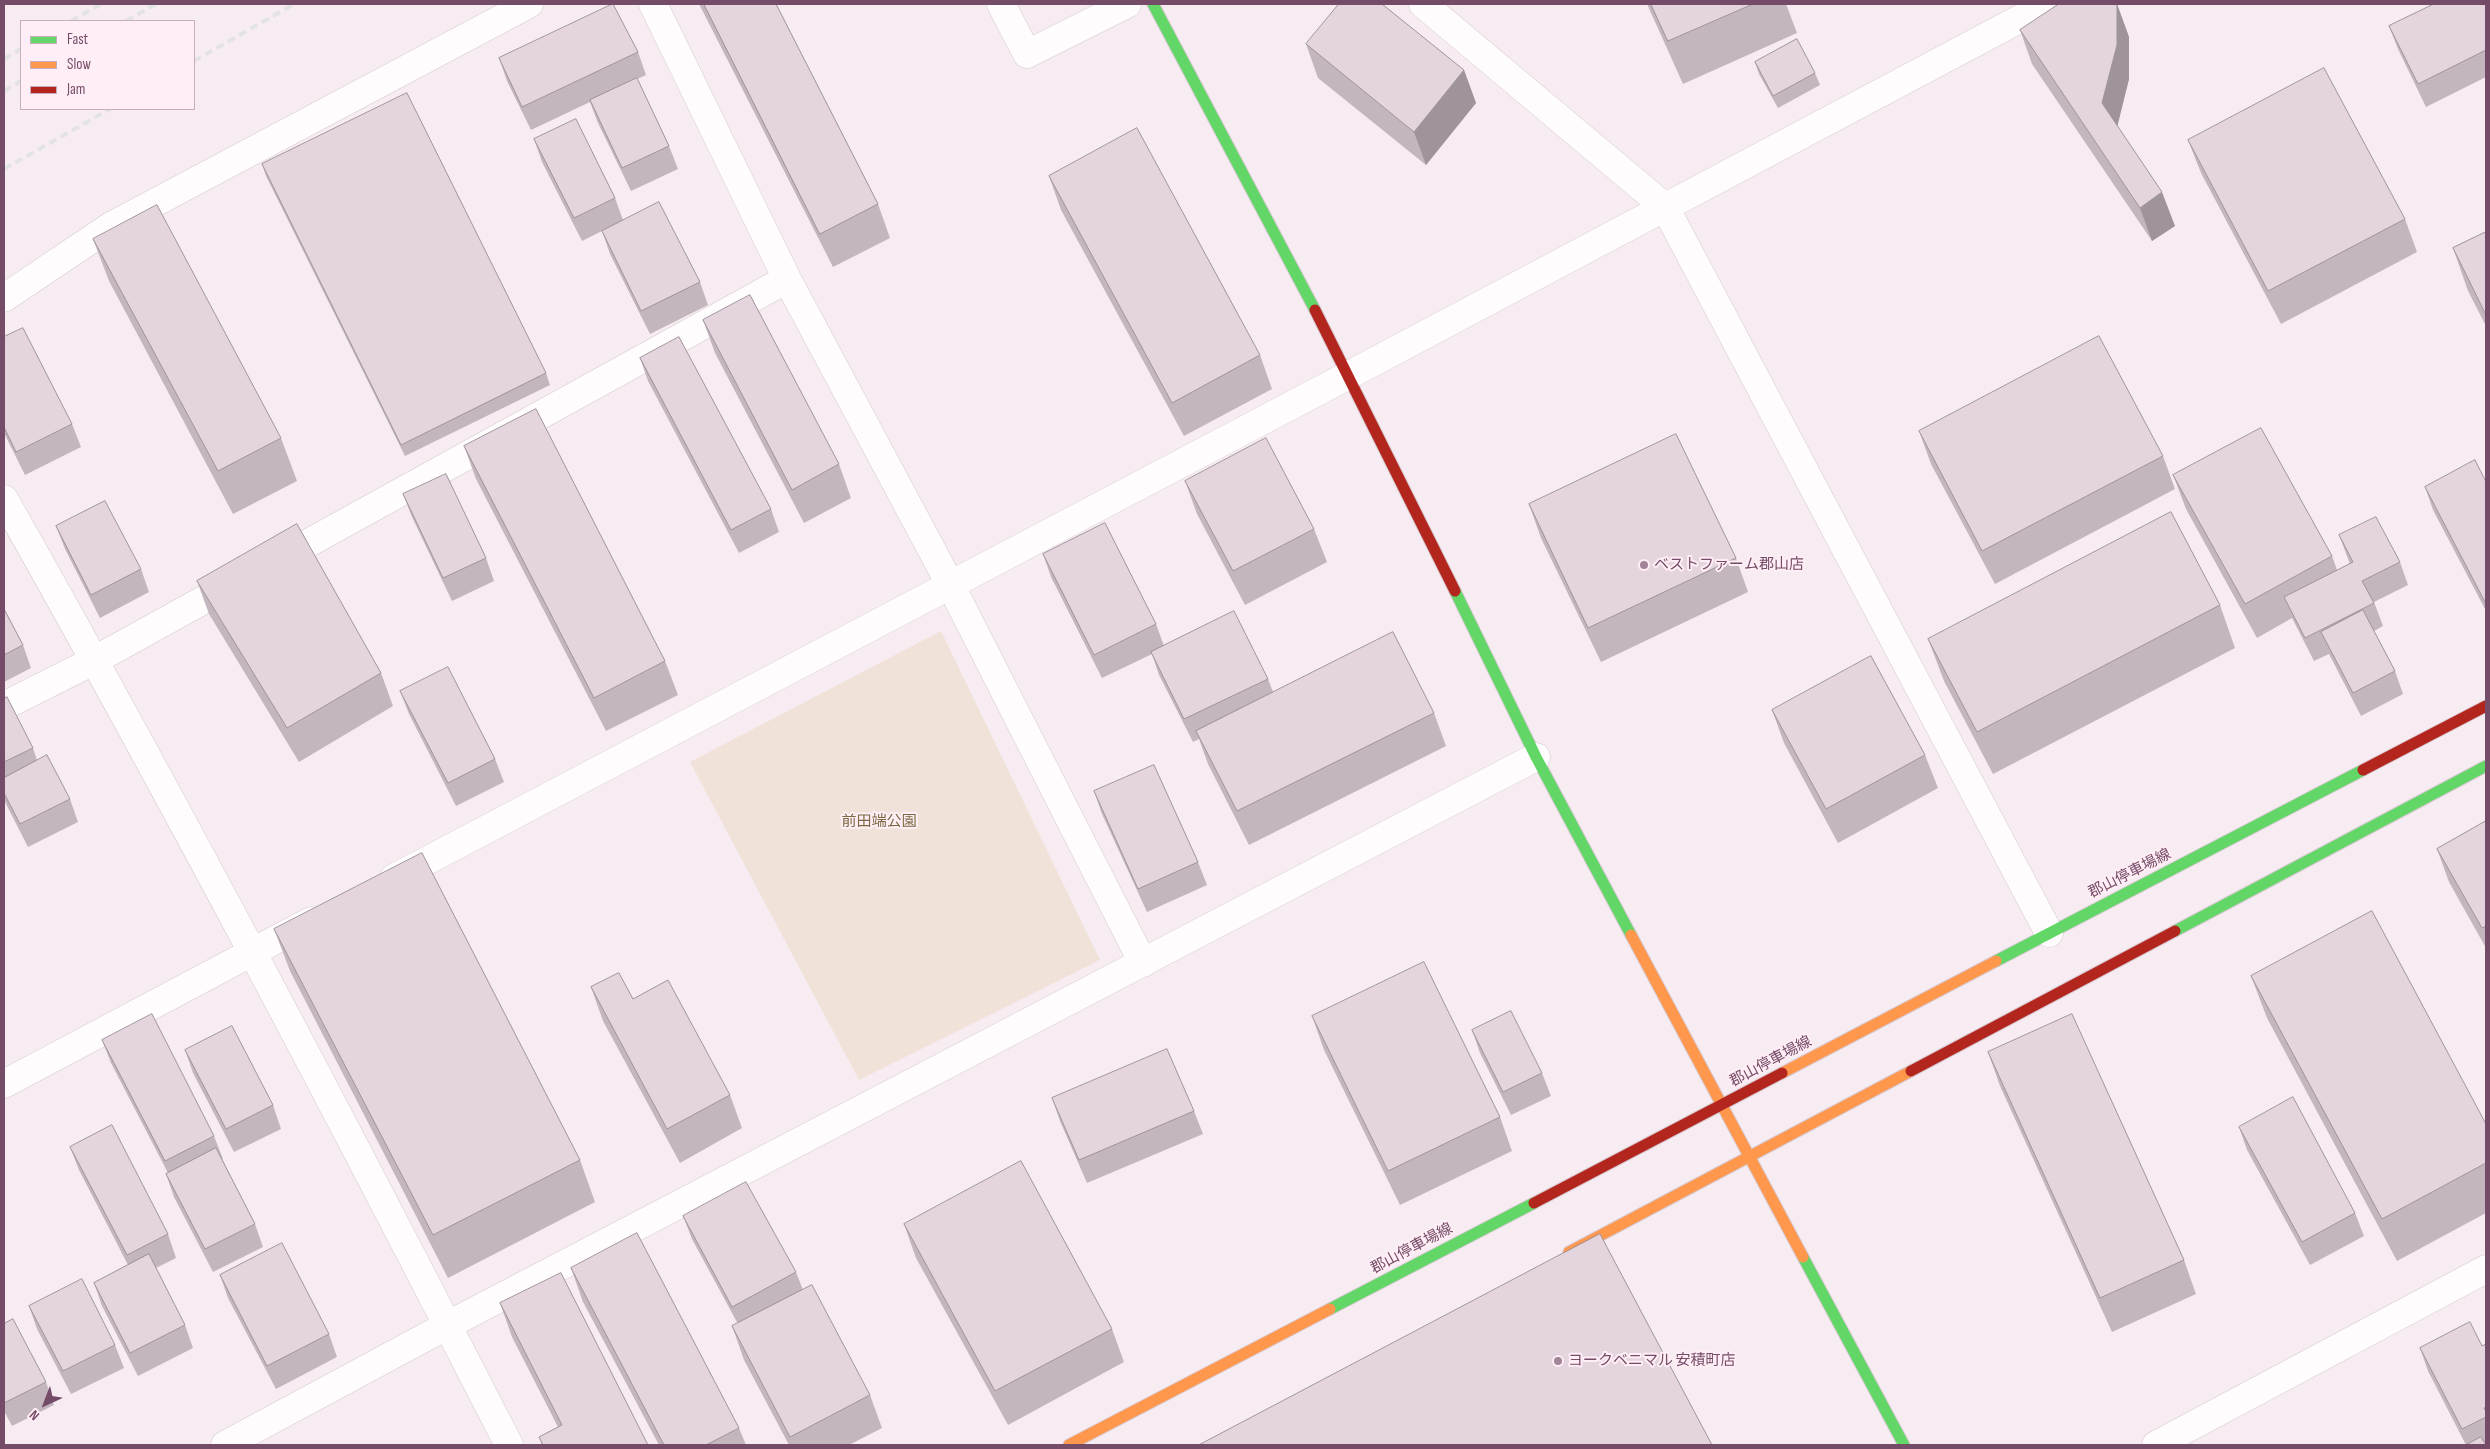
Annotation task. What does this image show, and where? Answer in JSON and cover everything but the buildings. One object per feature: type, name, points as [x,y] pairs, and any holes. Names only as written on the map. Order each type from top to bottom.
[{"type":"main road","points":[[1153,4],[1349,375],[1536,757],[1904,1445]]},
{"type":"main road","name":"郡山停車場線","points":[[1070,1445],[2486,706]]},
{"type":"main road","points":[[1558,1258],[2486,766]]},
{"type":"street","points":[[4,298],[112,226],[529,4]]},
{"type":"street","points":[[653,4],[787,279],[950,584],[1143,964]]},
{"type":"street","points":[[1001,4],[1027,54],[1127,4]]},
{"type":"street","points":[[1423,4],[1665,207],[2049,933]]},
{"type":"street","points":[[368,892],[2048,4]]},
{"type":"street","points":[[4,706],[95,660],[787,279]]},
{"type":"street","points":[[4,499],[95,660],[253,952],[509,1445]]},
{"type":"street","points":[[225,1445],[448,1325],[1143,964],[1536,757]]},
{"type":"street","points":[[4,1084],[332,910]]},
{"type":"street","points":[[2156,1445],[2486,1269]]},
{"type":"green space","name":"前田端公園","points":[[941,631],[1100,960],[859,1080],[690,762]]},
{"type":"railway","points":[[73,20],[101,4]]},
{"type":"railway","points":[[128,20],[156,4]]},
{"type":"railway","points":[[195,60],[294,4]]},
{"type":"railway","points":[[4,59],[20,50]]},
{"type":"railway","points":[[4,91],[20,82]]},
{"type":"railway","points":[[4,169],[108,110]]},
{"type":"traffic: fast","points":[[1153,4],[1315,310]]},
{"type":"traffic: fast","points":[[1455,591],[1536,757],[1631,935]]},
{"type":"traffic: fast","points":[[2175,931],[2486,766]]},
{"type":"traffic: fast","points":[[1996,961],[2363,770]]},
{"type":"traffic: fast","points":[[1330,1309],[1534,1203]]},
{"type":"traffic: fast","points":[[1803,1257],[1904,1445]]},
{"type":"traffic: slow","points":[[1631,935],[1803,1257]]},
{"type":"traffic: slow","points":[[1782,1073],[1996,961]]},
{"type":"traffic: slow","points":[[1569,1252],[1911,1071]]},
{"type":"traffic: slow","points":[[1069,1445],[1330,1309]]},
{"type":"traffic: jam","points":[[1315,310],[1455,591]]},
{"type":"traffic: jam","points":[[2363,770],[2486,706]]},
{"type":"traffic: jam","points":[[1911,1071],[2175,931]]},
{"type":"traffic: jam","points":[[1534,1203],[1782,1073]]},
{"type":"place","name":"ベストファーム郡山店","points":[[1644,565]]},
{"type":"place","name":"ヨークベニマル 安積町店","points":[[1558,1361]]}]
